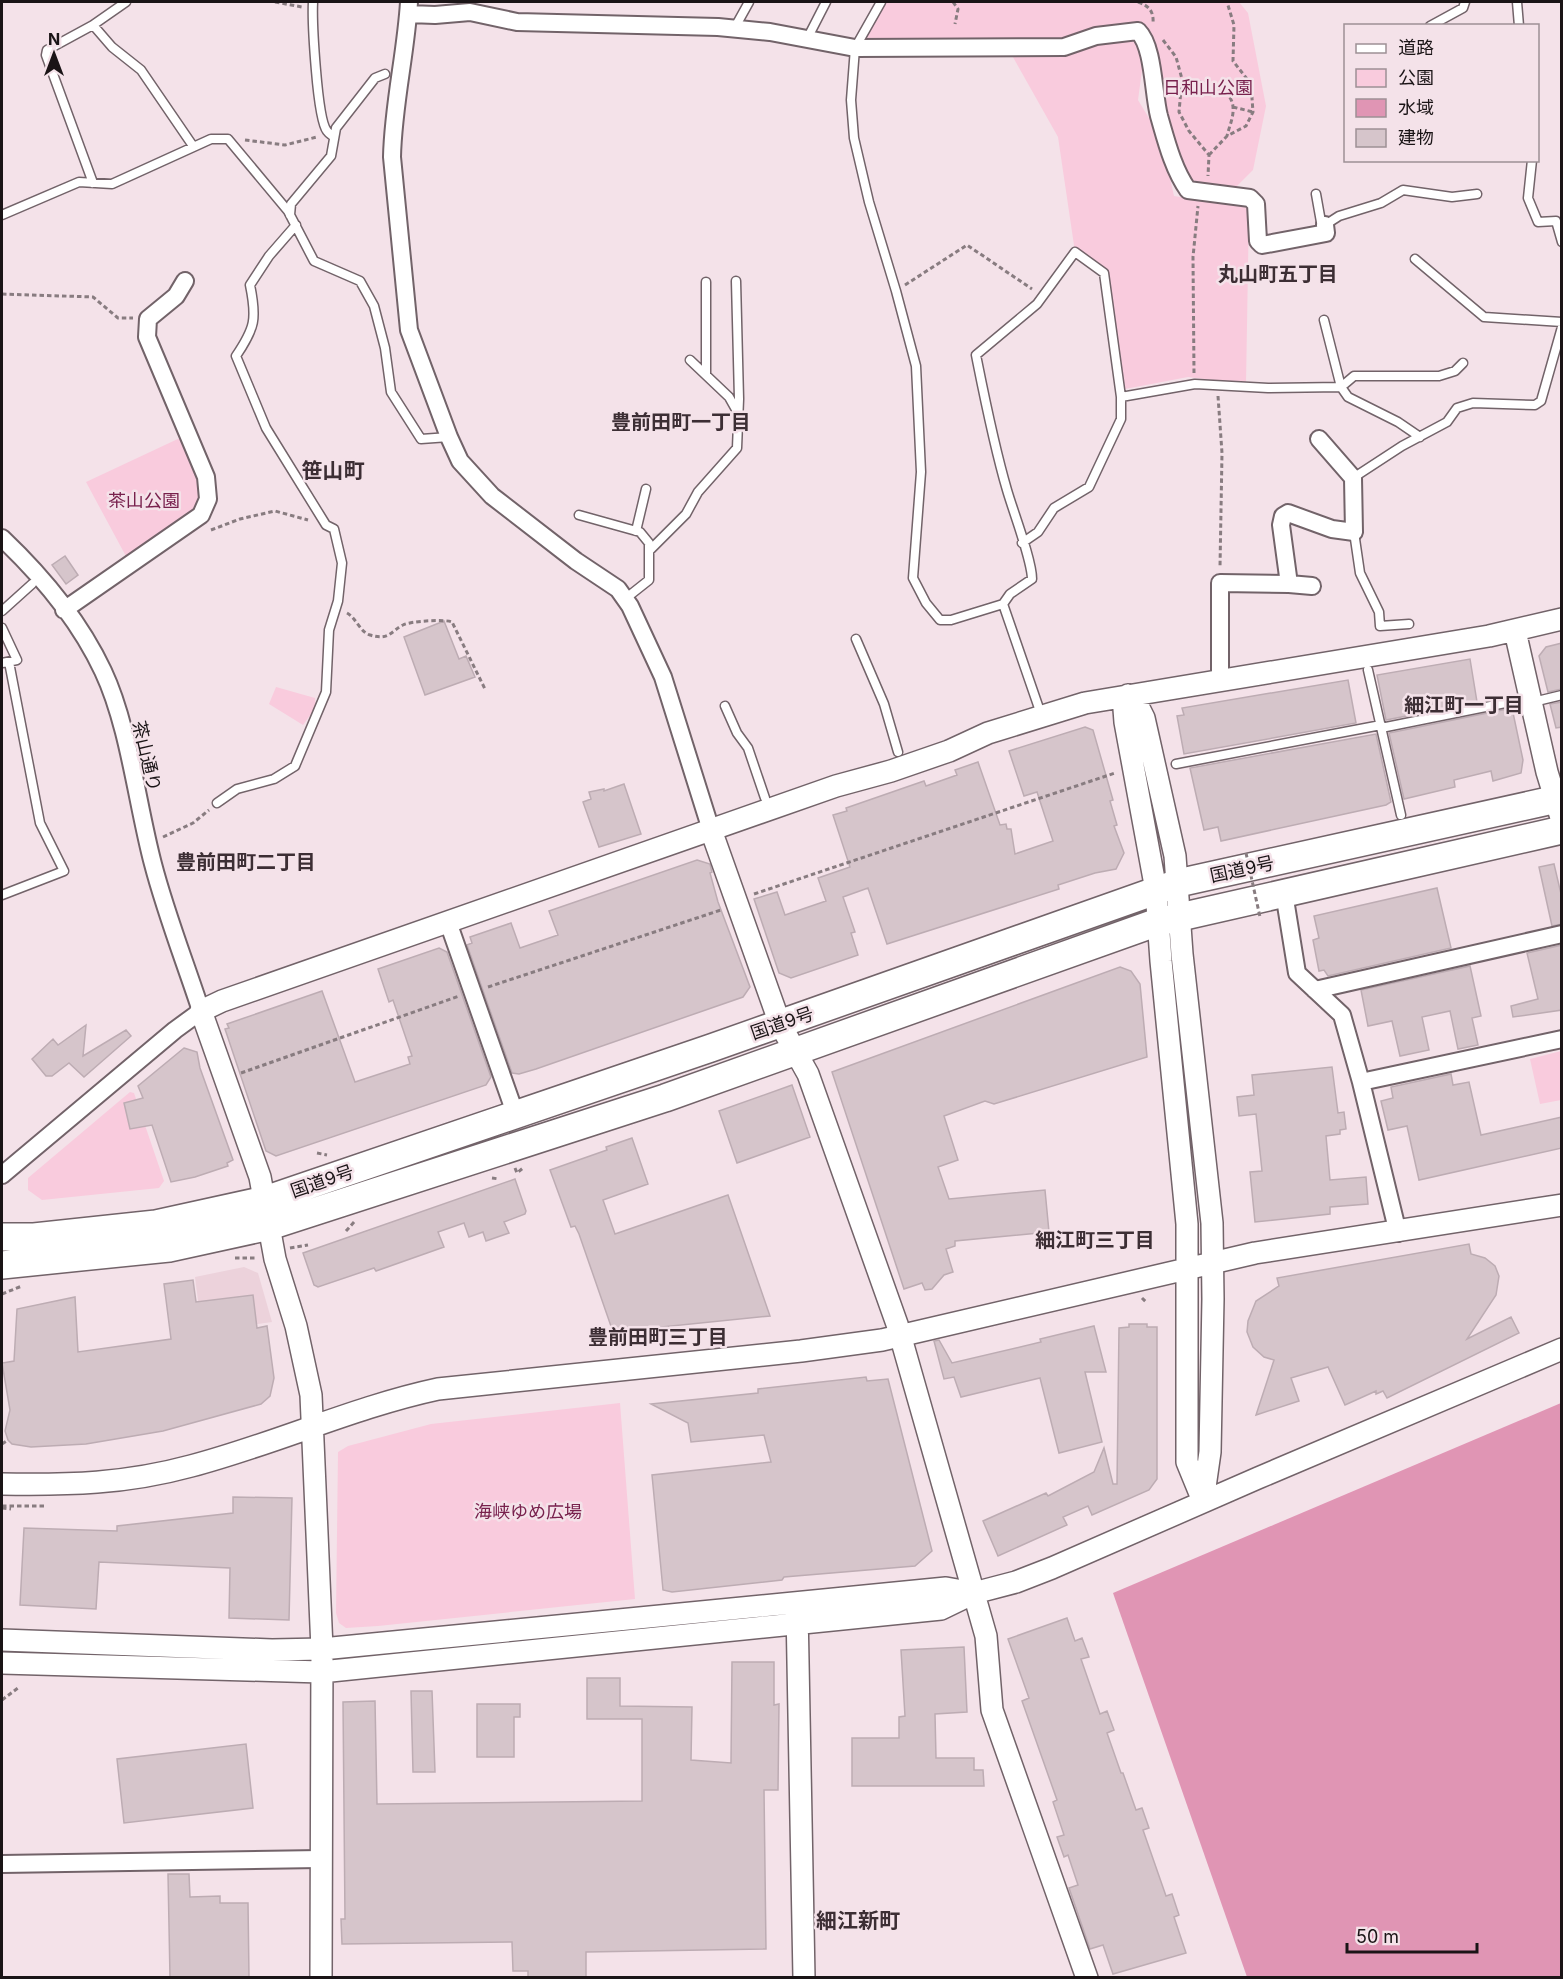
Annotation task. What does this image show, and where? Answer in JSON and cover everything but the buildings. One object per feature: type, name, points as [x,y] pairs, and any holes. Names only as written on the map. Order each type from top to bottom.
[{"type":"highway","name":"国道9号","points":[[2,1237],[34,1237],[156,1224],[266,1200],[780,1024],[1167,887],[1559,806]]},
{"type":"highway","name":"国道9号","points":[[2,1265],[169,1248],[270,1226],[665,1098],[1169,919],[1562,830]]},
{"type":"street","points":[[1087,1977],[992,1710],[987,1642],[974,1593],[963,1564],[901,1336],[812,1085],[796,1050],[780,1024],[711,830],[663,677],[618,589],[576,561],[492,496],[460,461],[409,330],[392,157],[392,134],[409,8],[444,8],[517,22],[734,29],[855,48],[1064,47],[1116,32],[1138,31],[1146,34],[1159,116],[1181,181],[1188,190],[1203,198],[1250,198],[1256,204],[1258,241],[1262,245],[1326,233],[1325,225]]},
{"type":"street","points":[[64,610],[201,515],[208,499],[206,477],[147,337],[148,319],[176,296],[185,282]]},
{"type":"street","points":[[1289,584],[1281,525],[1283,516],[1288,513],[1295,514],[1332,529],[1354,532],[1353,478],[1319,439]]},
{"type":"street","name":"茶山通り","points":[[2,538],[23,559],[64,610],[96,658],[114,702],[154,867],[201,1011]]},
{"type":"street","points":[[1220,682],[1220,583],[1312,586]]},
{"type":"street","points":[[2,1175],[174,1030],[201,1011],[222,1001],[836,786],[949,751],[988,733],[1085,703],[1515,631],[1562,620]]},
{"type":"street","points":[[1515,631],[1559,806]]},
{"type":"street","points":[[1128,695],[1138,706],[1144,718],[1175,856],[1167,887],[1187,1224],[1187,1462],[1203,1501]]},
{"type":"street","points":[[1284,893],[1297,972],[1342,1015],[1398,1233]]},
{"type":"street","points":[[1169,919],[1212,1222],[1210,1452],[1203,1501]]},
{"type":"street","points":[[448,922],[470,992],[515,1113]]},
{"type":"street","points":[[1315,990],[1562,934]]},
{"type":"street","points":[[201,1011],[266,1200],[275,1259],[302,1350],[311,1395],[322,1649],[321,1977]]},
{"type":"street","points":[[1361,1082],[1562,1039]]},
{"type":"street","points":[[2,1484],[79,1485],[154,1475],[249,1449],[394,1399],[471,1383],[801,1351],[901,1336],[1255,1253],[1398,1233],[1562,1205]]},
{"type":"street","points":[[2,1664],[321,1672],[941,1609],[974,1593],[1016,1582],[1052,1568],[1203,1501],[1562,1349]]},
{"type":"street","points":[[2,1640],[272,1650],[322,1649],[946,1588],[974,1593]]},
{"type":"street","points":[[797,1601],[804,1977]]},
{"type":"street","points":[[2,1864],[320,1859]]},
{"type":"lane","points":[[93,183],[46,55],[51,46],[93,25],[126,2]]},
{"type":"lane","points":[[734,29],[749,2]]},
{"type":"lane","points":[[807,39],[826,2]]},
{"type":"lane","points":[[881,2],[855,48],[850,100],[854,138],[868,202],[896,291],[916,366],[921,472],[913,578],[926,603],[940,620],[951,620],[1003,604],[1010,594],[1032,579],[1032,570],[1022,543],[995,450],[976,355],[1042,297],[1075,252],[1104,273],[1121,397],[1121,419],[1089,487],[1054,508],[1038,532],[1022,543]]},
{"type":"lane","points":[[1434,24],[1463,8],[1465,2]]},
{"type":"lane","points":[[1517,2],[1519,24]]},
{"type":"lane","points":[[290,215],[291,204],[331,156],[330,134],[323,116],[313,5]]},
{"type":"lane","points":[[93,25],[112,47],[141,70],[193,146]]},
{"type":"lane","points":[[330,134],[379,74],[385,74]]},
{"type":"lane","points":[[2,215],[72,184],[112,184],[211,139],[228,139],[290,215],[314,261],[360,282],[374,306],[385,348],[391,392],[421,439],[449,437]]},
{"type":"lane","points":[[1532,162],[1528,198],[1538,222],[1556,221],[1562,242]]},
{"type":"lane","points":[[1316,194],[1321,222],[1325,225],[1339,216],[1381,203],[1403,190],[1452,197],[1477,194]]},
{"type":"lane","points":[[217,803],[237,789],[274,779],[295,766],[326,692],[328,630],[335,610],[342,563],[334,529],[326,525],[266,428],[236,356],[249,337],[255,322],[256,312],[250,285],[269,256],[296,225]]},
{"type":"lane","points":[[1415,259],[1484,317],[1562,322]]},
{"type":"lane","points":[[705,282],[706,374]]},
{"type":"lane","points":[[650,550],[686,514],[698,492],[737,448],[739,415],[736,282]]},
{"type":"lane","points":[[1324,320],[1341,387],[1348,397],[1398,422],[1420,437]]},
{"type":"lane","points":[[1353,478],[1447,422],[1457,408],[1464,405],[1473,403],[1535,405],[1541,400],[1562,327]]},
{"type":"lane","points":[[690,360],[729,397],[739,415]]},
{"type":"lane","points":[[1121,397],[1195,384],[1341,387],[1354,376],[1439,376],[1455,371],[1463,363]]},
{"type":"lane","points":[[636,531],[646,489]]},
{"type":"lane","points":[[579,515],[636,531],[645,537],[650,550],[650,580],[625,599]]},
{"type":"lane","points":[[1354,532],[1360,573],[1379,612],[1380,626],[1409,624]]},
{"type":"lane","points":[[2,611],[32,584]]},
{"type":"lane","points":[[1003,604],[1043,717]]},
{"type":"lane","points":[[2,628],[17,660],[5,662],[40,823],[64,871],[2,895]]},
{"type":"lane","points":[[856,639],[884,704],[898,752]]},
{"type":"lane","points":[[1368,670],[1401,815]]},
{"type":"lane","points":[[1176,764],[1562,695]]},
{"type":"lane","points":[[725,706],[737,733],[748,748],[765,798]]},
{"type":"path","points":[[275,2],[313,5]]},
{"type":"path","points":[[953,2],[958,9],[955,24]]},
{"type":"path","points":[[1138,2],[1148,6],[1152,12],[1146,34],[1165,41],[1176,57],[1183,87],[1179,100],[1179,112],[1189,131],[1209,155]]},
{"type":"path","points":[[1195,384],[1193,257],[1209,155],[1227,136],[1246,126],[1254,112],[1251,84],[1233,61],[1234,25],[1227,2]]},
{"type":"path","points":[[1183,87],[1193,82],[1211,84],[1223,90],[1231,99],[1233,107],[1227,136]]},
{"type":"path","points":[[1233,107],[1254,112]]},
{"type":"path","points":[[231,143],[242,140],[285,145],[330,134]]},
{"type":"path","points":[[896,291],[966,244],[1042,297]]},
{"type":"path","points":[[2,294],[93,297],[118,318],[148,319]]},
{"type":"path","points":[[1217,385],[1222,453],[1220,583]]},
{"type":"path","points":[[209,531],[240,519],[275,512],[326,525]]},
{"type":"path","points":[[335,610],[350,615],[367,635],[393,634],[402,625],[416,621],[423,624],[445,619],[452,622],[486,689]]},
{"type":"path","points":[[747,896],[1116,772]]},
{"type":"path","points":[[159,839],[193,824],[217,803]]},
{"type":"path","points":[[1246,853],[1260,917]]},
{"type":"path","points":[[237,1074],[470,992],[728,907]]},
{"type":"path","points":[[299,1246],[308,1245]]},
{"type":"path","points":[[2,1294],[24,1286]]},
{"type":"path","points":[[1143,1298],[1148,1303]]},
{"type":"path","points":[[2,1444],[8,1440]]},
{"type":"path","points":[[2,1507],[46,1506]]},
{"type":"path","points":[[2,1507],[11,1509]]},
{"type":"path","points":[[2,1700],[18,1688]]},
{"type":"shaded area","points":[[244,1267],[258,1273],[272,1322],[202,1332],[195,1277]]},
{"type":"green space","name":"日和山公園","points":[[884,2],[1239,2],[1248,13],[1266,106],[1253,170],[1228,195],[1188,190],[1144,37],[1064,47],[862,45],[862,38]]},
{"type":"green space","name":"日和山公園","points":[[1134,34],[1145,48],[1138,100],[1161,138],[1174,196],[1249,208],[1246,384],[1188,377],[1125,389],[1108,272],[1075,252],[1058,137],[1009,50]]},
{"type":"green space","name":"茶山公園","points":[[182,437],[203,492],[197,510],[128,560],[86,482]]},
{"type":"green space","points":[[276,687],[315,698],[316,707],[303,725],[269,704]]},
{"type":"green space","points":[[1561,1051],[1561,1100],[1540,1104],[1530,1059]]},
{"type":"green space","points":[[130,1092],[134,1093],[164,1181],[159,1188],[42,1200],[28,1190],[28,1178]]},
{"type":"green space","name":"海峡ゆめ広場","points":[[620,1403],[635,1599],[378,1626],[346,1628],[339,1623],[336,1613],[338,1452],[348,1446],[431,1424]]},
{"type":"water","points":[[1561,1403],[1561,1977],[1247,1977],[1113,1593]]},
{"type":"district","name":"丸山町五丁目","points":[[1278,274]]},
{"type":"district","name":"豊前田町一丁目","points":[[681,422]]},
{"type":"district","name":"笹山町","points":[[333,470]]},
{"type":"district","name":"細江町一丁目","points":[[1464,705]]},
{"type":"district","name":"豊前田町二丁目","points":[[246,862]]},
{"type":"district","name":"細江町三丁目","points":[[1095,1240]]},
{"type":"district","name":"豊前田町三丁目","points":[[658,1337]]},
{"type":"district","name":"細江新町","points":[[858,1920]]}]
